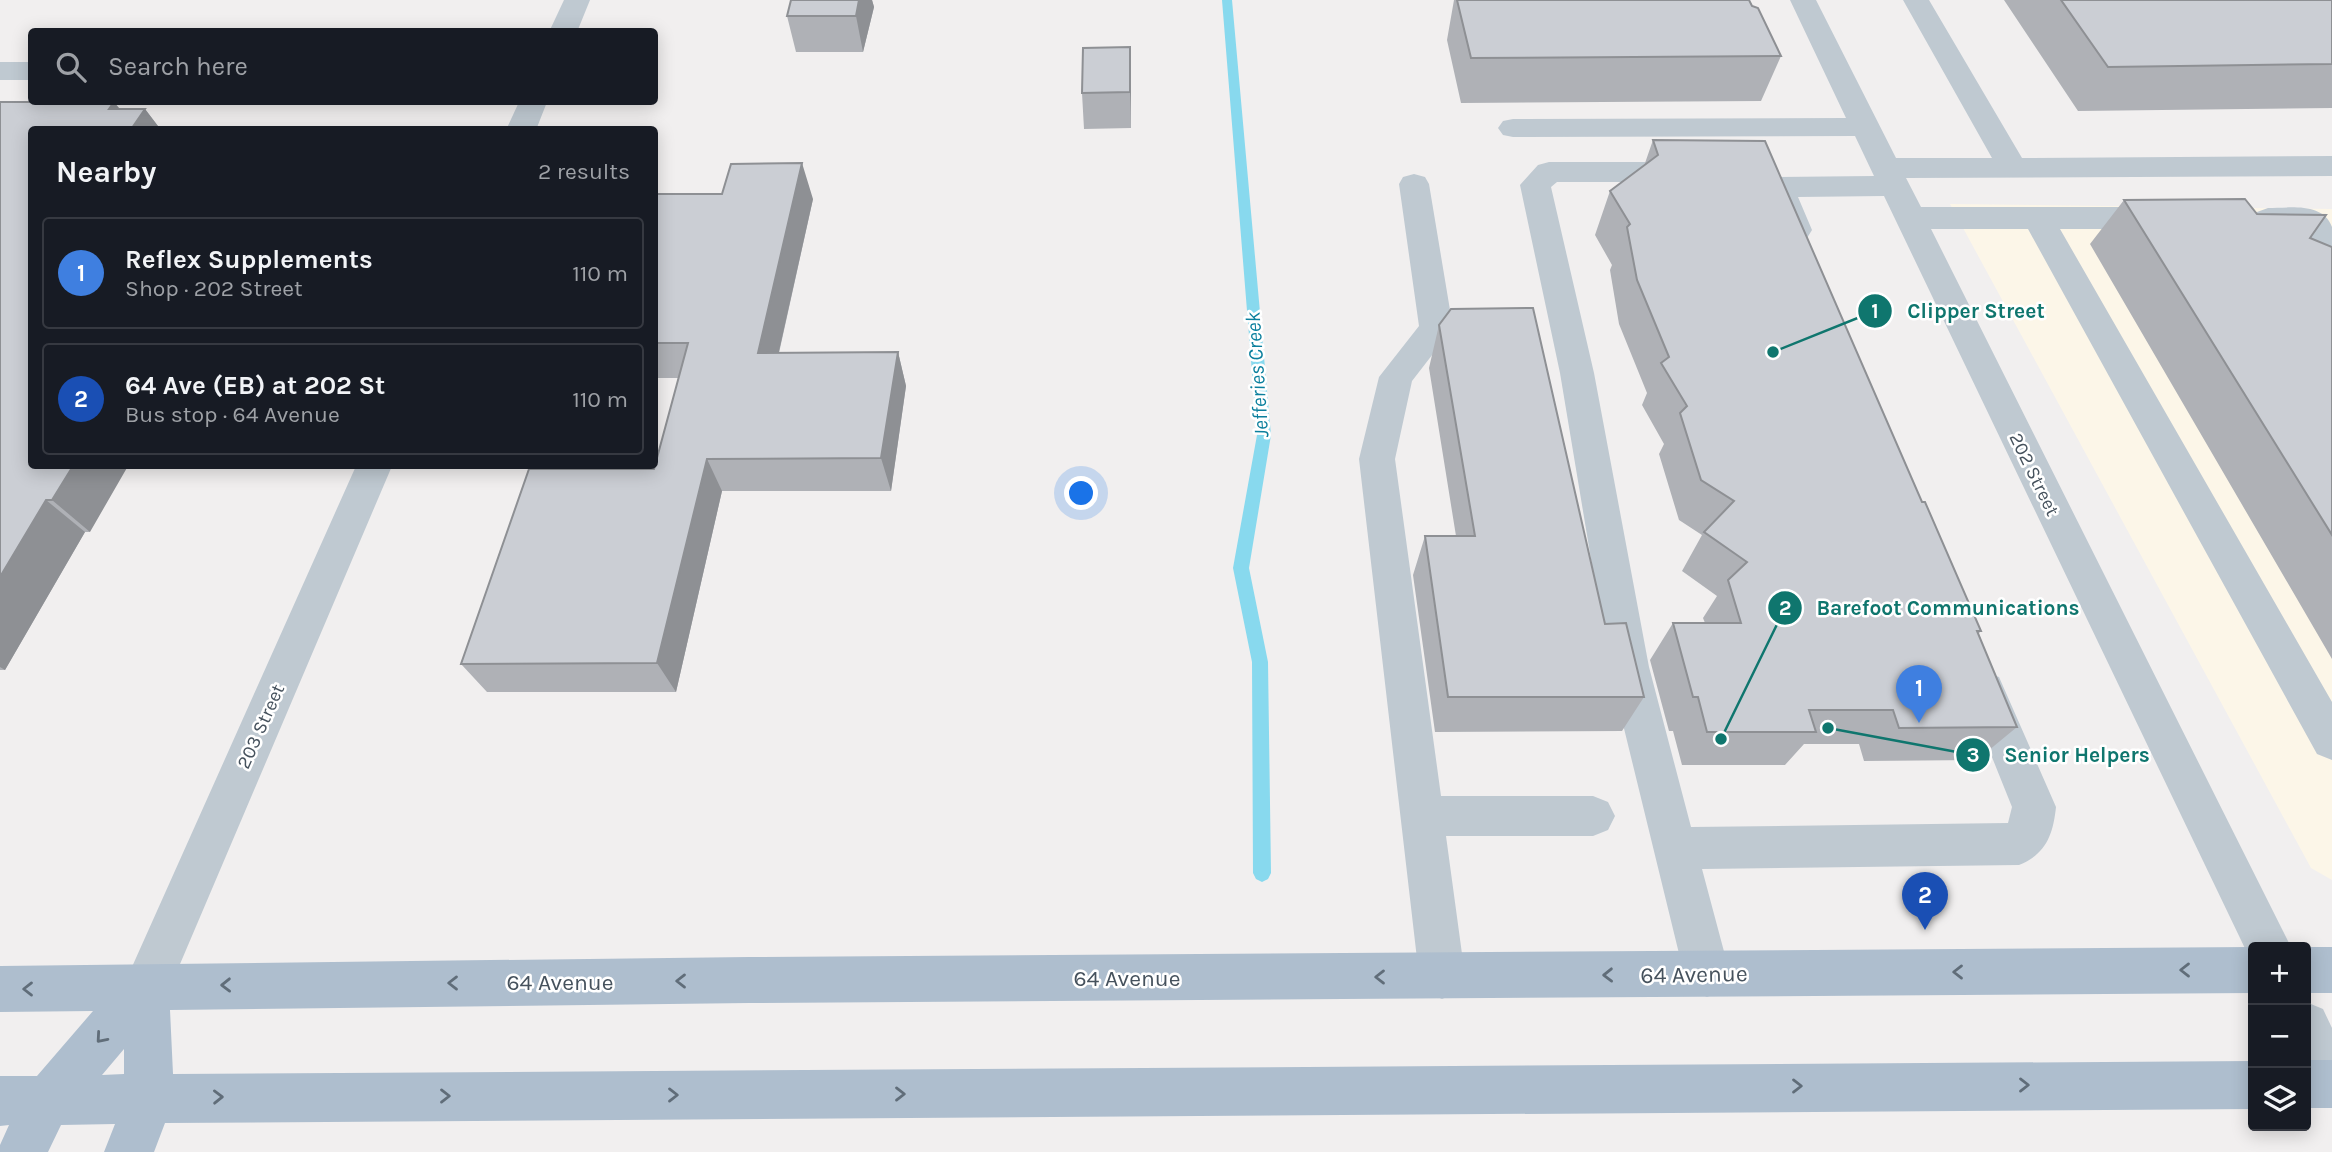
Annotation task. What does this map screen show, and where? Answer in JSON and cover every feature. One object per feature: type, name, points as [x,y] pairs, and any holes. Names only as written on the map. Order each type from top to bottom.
[{"type":"main road","name":"64 Avenue","points":[[0,989],[2248,970]]},
{"type":"main road","points":[[2311,970],[2332,970]]},
{"type":"main road","name":"203 Street","points":[[128,1152],[149,1099],[146,987]]},
{"type":"main road","name":"203 Street","points":[[22,1152],[24,1101],[146,987]]},
{"type":"main road","points":[[2311,1084],[2332,1083]]},
{"type":"main road","points":[[24,1101],[2248,1085]]},
{"type":"street","points":[[566,28],[577,0]]},
{"type":"street","name":"202 Street","points":[[1803,0],[2266,942]]},
{"type":"street","points":[[1916,0],[2012,167]]},
{"type":"street","points":[[0,71],[28,71]]},
{"type":"street","points":[[523,126],[532,105]]},
{"type":"street","points":[[1513,128],[1865,127]]},
{"type":"street","points":[[1896,190],[2012,167],[2332,166]]},
{"type":"street","points":[[1707,974],[1629,667],[1577,373],[1535,185],[1549,172],[1751,177],[1896,190],[2038,218],[2187,218]]},
{"type":"street","points":[[1751,177],[1810,264]]},
{"type":"street","points":[[1414,184],[1436,328],[1396,377],[1377,459],[1442,976]]},
{"type":"street","points":[[2038,218],[2332,741]]},
{"type":"street","points":[[2241,219],[2309,219],[2332,249]]},
{"type":"street","name":"203 Street","points":[[146,987],[373,469]]},
{"type":"street","points":[[1674,848],[2019,844],[2032,827],[2034,807],[1975,665]]},
{"type":"street","points":[[1422,816],[1593,816]]},
{"type":"street","points":[[2311,1037],[2332,1083]]},
{"type":"shaded area","points":[[1950,204],[2332,209],[2332,880],[2311,868]]},
{"type":"building","points":[[791,0],[859,0],[856,16],[787,16]]},
{"type":"building","points":[[1457,0],[1749,0],[1752,6],[1758,8],[1781,56],[1471,58]]},
{"type":"building","points":[[2061,0],[2332,0],[2332,64],[2108,67]]},
{"type":"building","points":[[1130,47],[1130,92],[1082,93],[1083,48]]},
{"type":"building","points":[[0,102],[28,102],[28,105],[112,105],[109,109],[145,109],[133,126],[28,126],[28,469],[71,469],[52,500],[46,500],[0,577]]},
{"type":"building","points":[[1653,140],[1765,141],[1981,631],[1977,631],[2017,727],[1899,728],[1893,710],[1809,710],[1816,732],[1707,732],[1698,697],[1693,697],[1673,623],[1741,623],[1728,580],[1747,562],[1704,532],[1734,501],[1701,480],[1680,413],[1687,406],[1661,363],[1669,357],[1637,280],[1627,227],[1630,224],[1610,191],[1658,155]]},
{"type":"building","points":[[802,163],[758,353],[898,352],[881,458],[707,459],[657,663],[461,664],[529,469],[658,469],[658,454],[688,343],[658,343],[658,194],[722,194],[731,164]]},
{"type":"building","points":[[2245,199],[2257,214],[2326,215],[2310,238],[2332,247],[2332,535],[2124,200]]},
{"type":"building","points":[[1533,308],[1605,624],[1626,623],[1644,697],[1448,697],[1425,536],[1475,536],[1439,325],[1451,309]]},
{"type":"waterway","name":"Jefferies Creek","points":[[1227,0],[1264,435],[1241,568],[1260,662],[1262,873]]},
{"type":"place","name":"Clipper Street","points":[[1773,352]]},
{"type":"place","name":"Reflex Supplements","points":[[1919,723]]},
{"type":"place","name":"Senior Helpers","points":[[1828,728]]},
{"type":"place","name":"Barefoot Communications","points":[[1721,739]]},
{"type":"place","name":"64 Ave (EB) at 202 St","points":[[1925,930]]}]
